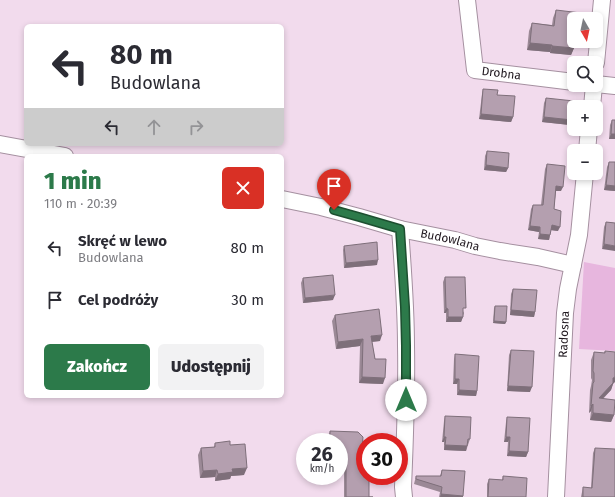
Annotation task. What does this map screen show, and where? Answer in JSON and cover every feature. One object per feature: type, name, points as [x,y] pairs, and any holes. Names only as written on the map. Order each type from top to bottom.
[{"type":"street","name":"Drobna","points":[[467,0],[475,70],[567,81]]},
{"type":"street","points":[[597,56],[602,0]]},
{"type":"street","points":[[603,85],[615,86]]},
{"type":"street","points":[[0,144],[55,154]]},
{"type":"street","name":"Radosna","points":[[556,497],[565,313],[568,289],[579,235],[584,180]]},
{"type":"street","name":"Budowlana","points":[[284,199],[321,207],[400,229],[455,240],[475,246],[573,265]]},
{"type":"street","points":[[400,229],[406,346],[404,497]]},
{"type":"shaded area","points":[[584,262],[615,268],[615,351],[579,349]]},
{"type":"building","points":[[556,10],[573,12],[567,12],[567,47],[530,43],[532,23],[554,26]]},
{"type":"building","points":[[483,89],[498,90],[497,95],[515,96],[513,117],[481,114]]},
{"type":"building","points":[[546,98],[567,100],[567,119],[544,117]]},
{"type":"building","points":[[612,120],[615,120],[615,134],[611,134]]},
{"type":"building","points":[[487,151],[509,153],[508,168],[486,165]]},
{"type":"building","points":[[609,162],[615,162],[615,186],[606,185]]},
{"type":"building","points":[[547,164],[565,166],[563,187],[556,186],[554,209],[561,211],[560,227],[552,225],[550,235],[540,234],[540,227],[530,226],[533,205],[543,205]]},
{"type":"building","points":[[606,222],[615,223],[615,246],[604,244]]},
{"type":"building","points":[[377,242],[378,260],[346,263],[344,246]]},
{"type":"building","points":[[333,275],[335,295],[305,298],[303,278]]},
{"type":"building","points":[[445,277],[465,277],[466,308],[463,308],[463,317],[448,317],[448,309],[446,308]]},
{"type":"building","points":[[513,289],[537,290],[535,312],[511,310]]},
{"type":"building","points":[[495,306],[507,306],[506,322],[494,321]]},
{"type":"building","points":[[379,309],[382,335],[371,336],[375,359],[386,359],[385,378],[362,377],[363,339],[338,342],[335,315]]},
{"type":"building","points":[[511,350],[534,351],[532,387],[508,386]]},
{"type":"building","points":[[605,351],[615,352],[615,377],[613,378],[613,383],[599,398],[615,400],[614,415],[593,413],[593,404],[591,406],[594,382],[594,352],[605,353]]},
{"type":"building","points":[[455,354],[479,356],[477,391],[459,390],[459,379],[455,379]]},
{"type":"building","points":[[445,416],[471,417],[470,439],[468,439],[467,446],[445,445]]},
{"type":"building","points":[[507,417],[530,418],[528,452],[509,451],[510,437],[506,437]]},
{"type":"building","points":[[330,431],[359,433],[356,433],[356,485],[369,485],[369,497],[346,497],[346,485],[348,485],[348,433],[330,433]]},
{"type":"building","points":[[230,441],[230,445],[245,444],[247,468],[232,469],[233,472],[218,474],[217,470],[203,471],[201,448],[215,447],[215,443]]},
{"type":"building","points":[[595,448],[615,449],[615,497],[583,497],[583,487],[592,488]]},
{"type":"building","points":[[442,470],[465,471],[463,496],[441,494],[442,487],[416,479],[416,476],[441,476]]},
{"type":"building","points":[[503,476],[527,478],[526,497],[488,497],[489,479],[503,480]]},
{"type":"route","points":[[334,210],[400,229],[405,307],[406,400]]}]
